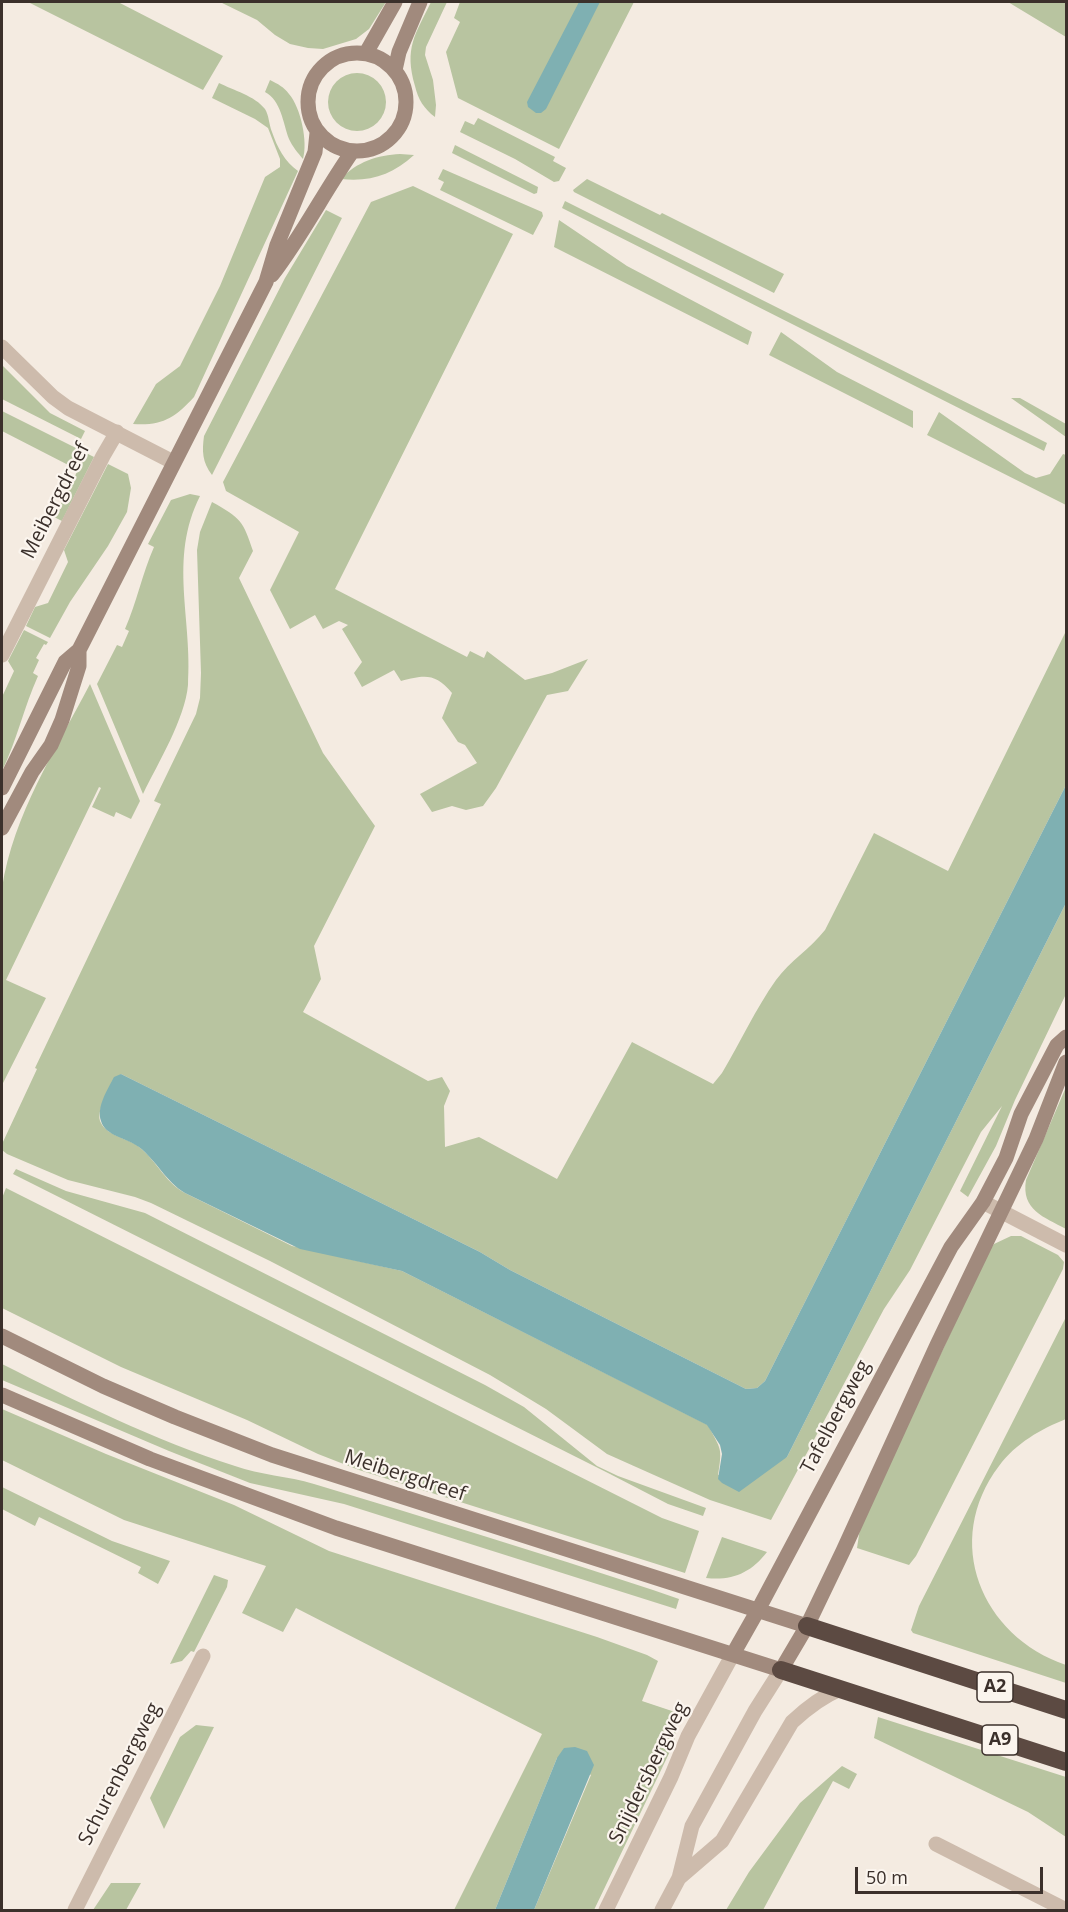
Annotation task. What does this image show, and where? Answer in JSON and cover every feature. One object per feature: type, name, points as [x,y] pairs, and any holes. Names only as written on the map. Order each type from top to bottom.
[{"type":"highway","name":"A2","points":[[807,1626],[1066,1710]]},
{"type":"highway","name":"A9","points":[[781,1670],[1066,1762]]},
{"type":"street","points":[[366,53],[395,2]]},
{"type":"street","points":[[395,70],[399,52],[420,2]]},
{"type":"street","points":[[351,53],[366,53],[382,59],[395,70],[406,92],[406,105],[402,124],[390,139],[378,147],[352,152],[339,148],[317,133],[310,120],[307,106],[308,92],[314,77],[323,65],[336,57],[351,53]]},
{"type":"street","points":[[266,282],[277,245],[315,152],[317,133]]},
{"type":"street","points":[[2,788],[65,662],[79,650],[266,282],[291,250],[331,182],[352,152]]},
{"type":"street","name":"Meibergdreef","points":[[2,347],[53,397],[68,408],[173,462]]},
{"type":"street","name":"Meibergdreef","points":[[2,655],[117,432]]},
{"type":"street","points":[[2,828],[32,772],[51,745],[62,720],[79,666],[79,650]]},
{"type":"street","name":"Tafelbergweg","points":[[733,1654],[951,1247],[982,1202],[1006,1158],[1021,1114],[1057,1045],[1066,1037]]},
{"type":"street","points":[[663,1911],[679,1878],[692,1826],[755,1711],[807,1626],[1000,1210],[1036,1139],[1066,1062]]},
{"type":"street","points":[[982,1202],[1066,1245]]},
{"type":"street","name":"Meibergdreef","points":[[2,1336],[104,1386],[272,1455],[807,1626]]},
{"type":"street","points":[[2,1395],[150,1459],[336,1528],[781,1670]]},
{"type":"street","name":"Snijdersbergweg","points":[[606,1911],[671,1777],[688,1736],[733,1654]]},
{"type":"street","name":"Schurenbergweg","points":[[75,1911],[203,1656]]},
{"type":"street","points":[[679,1878],[722,1841],[792,1722],[807,1708],[840,1689]]},
{"type":"street","points":[[936,1844],[1066,1911]]},
{"type":"green space","points":[[28,2],[118,2],[223,56],[203,90]]},
{"type":"green space","points":[[220,2],[386,2],[369,29],[356,39],[323,49],[290,44],[257,20]]},
{"type":"green space","points":[[431,2],[447,2],[426,47],[425,55],[433,80],[435,117],[418,95],[411,61],[413,42]]},
{"type":"green space","points":[[460,2],[634,2],[559,149],[458,98],[446,52],[460,22],[454,18]]},
{"type":"green space","points":[[1008,2],[1066,2],[1066,37]]},
{"type":"green space","points":[[351,73],[363,73],[373,77],[382,86],[386,108],[378,123],[363,131],[351,131],[341,127],[332,118],[328,108],[328,96],[332,86],[341,77]]},
{"type":"green space","points":[[270,80],[285,89],[297,108],[304,135],[303,159],[289,139],[275,100],[265,92]]},
{"type":"green space","points":[[219,83],[261,104],[267,114],[279,149],[285,159],[298,171],[194,397],[181,410],[167,419],[152,424],[133,424],[156,384],[180,366],[220,286],[265,177],[280,167],[280,159],[268,128],[212,98]]},
{"type":"green space","points":[[478,118],[555,157],[553,161],[566,168],[559,181],[554,182],[515,159],[460,132],[465,121],[474,125]]},
{"type":"green space","points":[[455,145],[538,187],[537,193],[534,194],[452,153]]},
{"type":"green space","points":[[400,154],[414,155],[398,168],[380,176],[352,180],[341,179],[353,168],[368,160]]},
{"type":"green space","points":[[443,169],[542,212],[543,216],[533,235],[440,190],[444,182],[438,179]]},
{"type":"green space","points":[[587,179],[660,215],[662,213],[784,274],[774,293],[574,192],[573,190]]},
{"type":"green space","points":[[413,186],[513,234],[335,589],[467,657],[470,651],[484,658],[487,651],[525,680],[552,673],[588,659],[568,691],[547,695],[496,788],[483,806],[466,810],[452,806],[432,812],[420,794],[477,763],[465,745],[458,742],[442,718],[452,693],[446,686],[429,677],[401,681],[394,670],[362,687],[354,673],[362,662],[342,629],[348,625],[339,621],[323,629],[315,615],[290,629],[270,590],[299,532],[226,491],[223,482],[371,202]]},
{"type":"green space","points":[[565,201],[1047,443],[1044,451],[562,208]]},
{"type":"green space","points":[[326,210],[342,218],[212,475],[206,466],[204,436],[285,278]]},
{"type":"green space","points":[[559,220],[627,266],[752,332],[748,345],[554,247]]},
{"type":"green space","points":[[781,332],[837,372],[913,411],[913,428],[769,355]]},
{"type":"green space","points":[[2,365],[50,413],[85,431],[81,439],[2,399]]},
{"type":"green space","points":[[1011,398],[1020,398],[1066,424],[1066,437]]},
{"type":"green space","points":[[2,411],[94,457],[62,521],[54,517],[78,470],[2,431]]},
{"type":"green space","points":[[939,412],[1025,473],[1036,478],[1050,474],[1063,454],[1066,455],[1066,505],[927,435]]},
{"type":"green space","points":[[108,464],[128,474],[131,488],[127,512],[50,638],[26,626],[35,607],[48,603],[68,562],[64,550]]},
{"type":"green space","points":[[190,494],[200,496],[185,543],[183,566],[189,660],[186,698],[176,726],[143,794],[97,684],[117,645],[122,647],[129,631],[125,629],[154,547],[148,544],[171,500]]},
{"type":"green space","points":[[212,502],[240,521],[253,551],[239,578],[323,753],[375,826],[314,946],[321,979],[303,1012],[428,1081],[442,1077],[450,1091],[444,1106],[445,1147],[479,1137],[557,1179],[632,1042],[713,1084],[722,1073],[776,980],[825,930],[874,833],[948,871],[1066,631],[1066,785],[765,1381],[757,1388],[746,1389],[510,1270],[480,1252],[121,1074],[106,1097],[99,1115],[106,1129],[142,1149],[171,1183],[185,1193],[292,1246],[402,1271],[708,1425],[719,1448],[718,1475],[787,1457],[1066,903],[1066,994],[1015,1100],[996,1146],[968,1197],[960,1191],[1002,1106],[981,1132],[910,1270],[884,1309],[771,1520],[710,1500],[607,1454],[546,1409],[490,1375],[270,1261],[151,1203],[68,1180],[2,1150],[2,1144],[37,1069],[35,1068],[161,804],[154,801],[196,714],[200,698],[201,673],[197,550],[200,532]]},
{"type":"green space","points":[[24,630],[48,642],[44,644],[36,658],[39,660],[33,673],[38,676],[2,771],[2,697],[14,671],[8,661]]},
{"type":"green space","points":[[90,684],[140,801],[131,819],[116,812],[114,817],[92,807],[101,788],[99,787],[6,980],[46,998],[2,1085],[2,888],[16,834],[37,783]]},
{"type":"green space","points":[[1066,1087],[1066,1229],[1036,1211],[1027,1199],[1025,1190],[1026,1180]]},
{"type":"green space","points":[[16,1169],[66,1191],[145,1213],[485,1385],[524,1407],[597,1466],[706,1508],[703,1516],[668,1504],[13,1174]]},
{"type":"green space","points":[[6,1188],[662,1518],[699,1531],[685,1573],[359,1470],[121,1367],[2,1308],[2,1198]]},
{"type":"green space","points":[[1011,1236],[1021,1236],[1058,1255],[1064,1262],[1063,1269],[916,1556],[909,1565],[857,1548],[860,1528],[988,1252],[994,1244]]},
{"type":"green space","points":[[1066,1317],[1066,1419],[1030,1438],[1013,1450],[999,1466],[982,1495],[973,1525],[973,1554],[979,1583],[992,1609],[1012,1632],[1036,1651],[1066,1665],[1066,1683],[913,1633],[911,1630],[919,1606]]},
{"type":"green space","points":[[2,1364],[116,1420],[205,1456],[264,1474],[314,1484],[611,1576],[679,1599],[676,1609],[344,1504],[250,1483],[2,1380]]},
{"type":"green space","points":[[2,1409],[106,1454],[234,1505],[329,1551],[597,1637],[658,1661],[642,1701],[678,1713],[674,1743],[594,1910],[534,1910],[591,1775],[557,1758],[495,1910],[454,1910],[542,1734],[296,1608],[283,1632],[242,1613],[266,1566],[124,1520],[2,1460]]},
{"type":"green space","points":[[2,1487],[112,1541],[170,1561],[158,1584],[138,1573],[141,1567],[39,1517],[35,1526],[2,1509]]},
{"type":"green space","points":[[722,1537],[767,1552],[748,1570],[733,1577],[706,1578]]},
{"type":"green space","points":[[214,1575],[228,1580],[227,1587],[194,1652],[191,1651],[182,1661],[170,1664]]},
{"type":"green space","points":[[878,1717],[1066,1777],[1066,1837],[1028,1812],[874,1738]]},
{"type":"green space","points":[[196,1725],[214,1727],[164,1829],[150,1798],[180,1737]]},
{"type":"green space","points":[[842,1766],[857,1774],[849,1789],[833,1781],[763,1910],[726,1910],[749,1872],[800,1803]]},
{"type":"green space","points":[[111,1883],[141,1883],[126,1910],[93,1910]]},
{"type":"water","points":[[579,2],[600,2],[546,109],[541,113],[536,113],[528,107],[527,102]]},
{"type":"water","points":[[1066,785],[1066,903],[787,1457],[739,1492],[718,1479],[722,1454],[720,1445],[707,1425],[402,1271],[300,1249],[185,1193],[172,1183],[139,1147],[107,1130],[101,1121],[100,1110],[103,1098],[114,1077],[121,1074],[480,1252],[510,1270],[746,1389],[757,1388],[765,1381]]},
{"type":"water","points":[[575,1747],[587,1751],[594,1765],[534,1910],[495,1910],[557,1758],[564,1748]]}]
